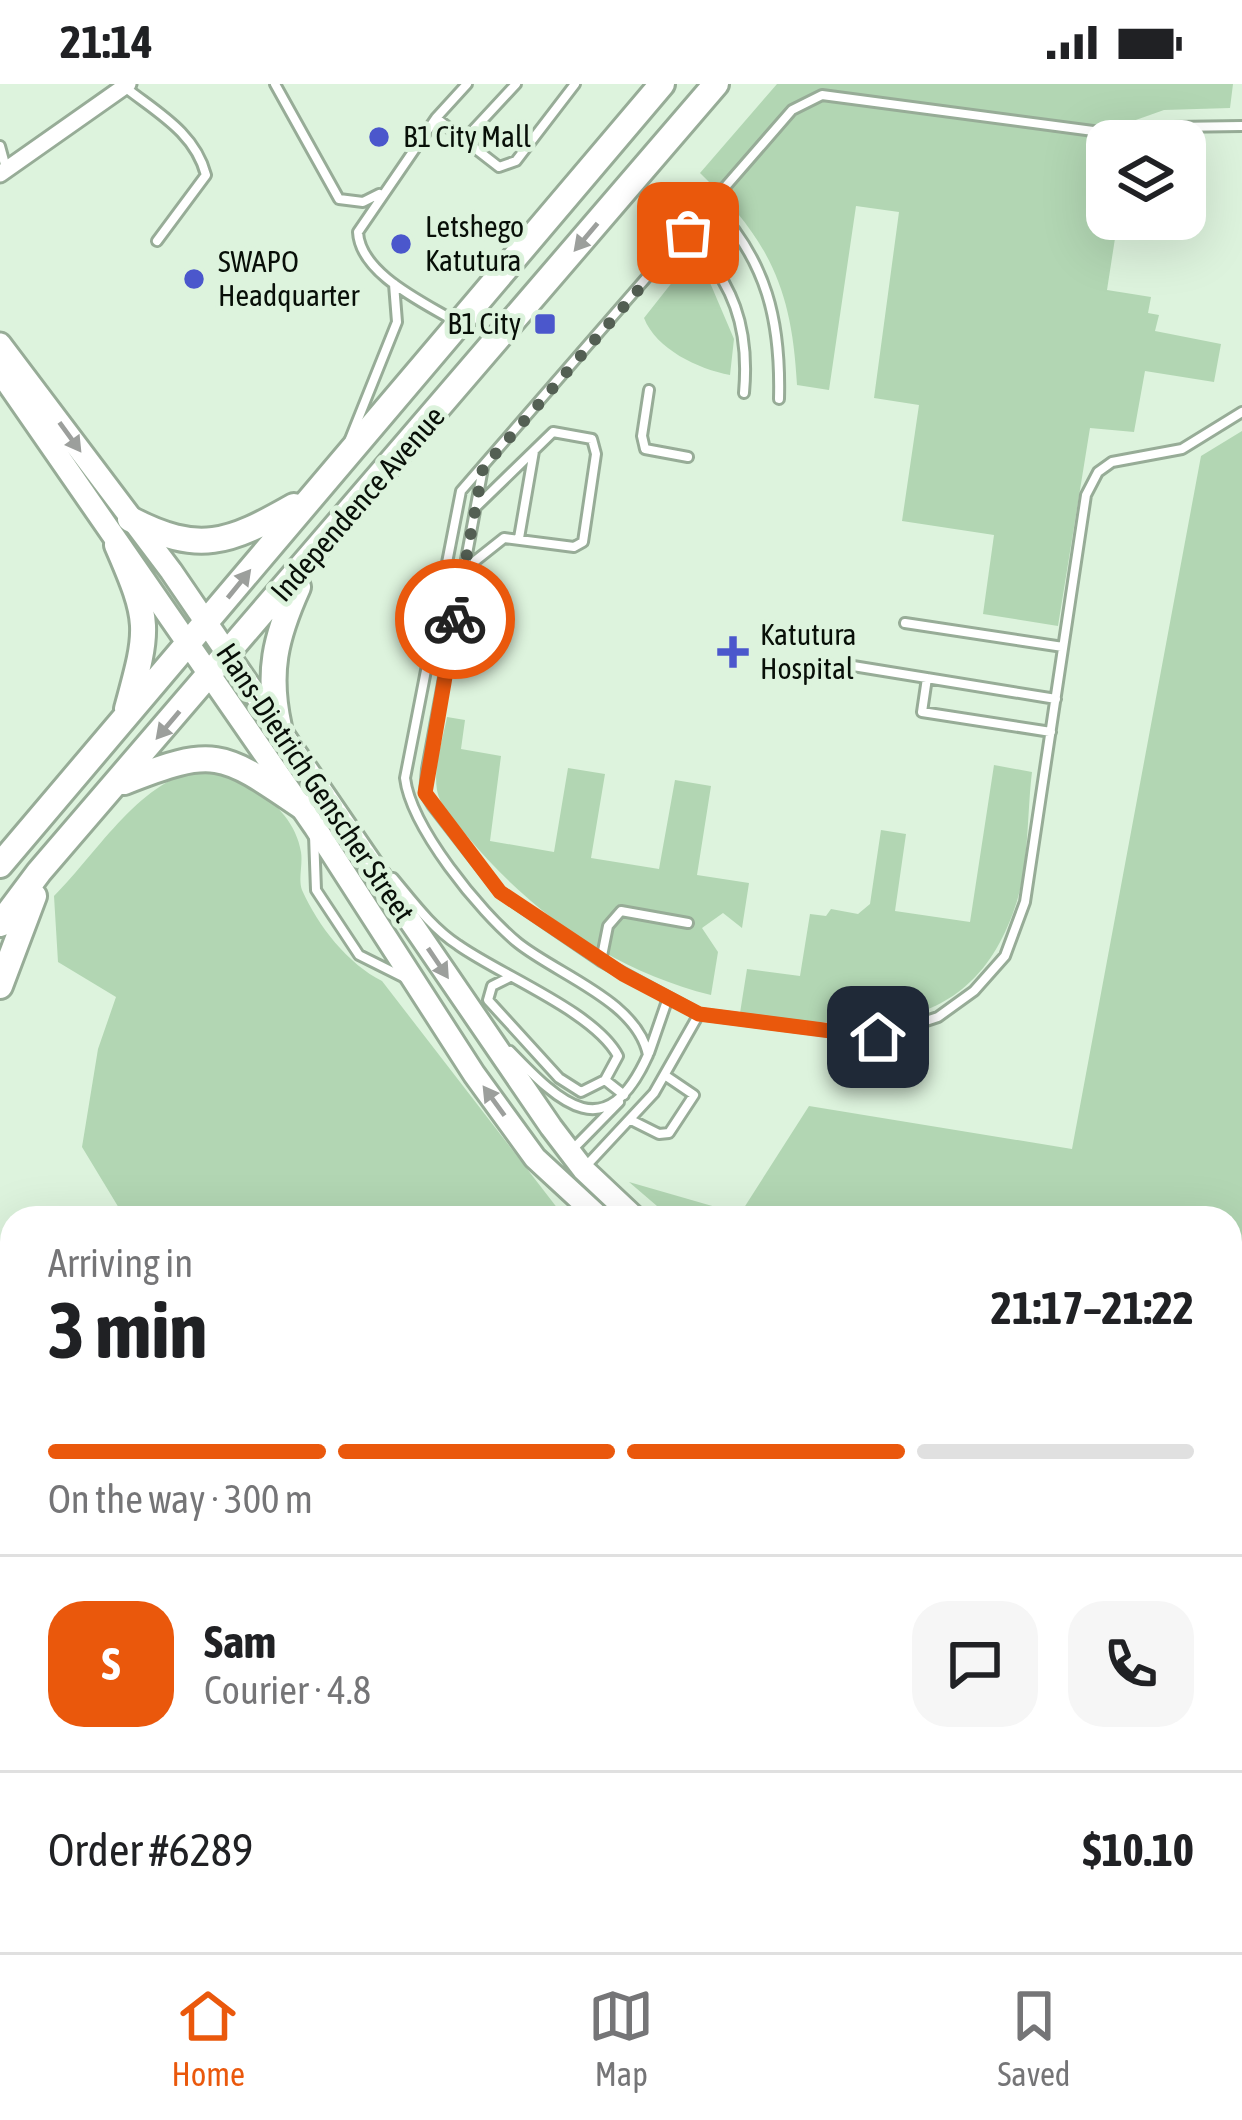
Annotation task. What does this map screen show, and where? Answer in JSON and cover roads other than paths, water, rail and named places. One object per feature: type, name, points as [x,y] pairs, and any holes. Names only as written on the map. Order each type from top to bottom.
[{"type":"main road","name":"Independence Avenue","points":[[0,865],[189,648],[647,94],[662,84]]},
{"type":"main road","name":"Independence Avenue","points":[[0,924],[716,84]]},
{"type":"main road","points":[[130,519],[167,538],[225,541],[310,498]]},
{"type":"main road","points":[[117,545],[144,606],[145,629],[124,718]]},
{"type":"main road","points":[[279,727],[270,687],[272,656],[308,563]]},
{"type":"main road","points":[[118,784],[185,758],[212,758],[238,763],[308,816]]},
{"type":"main road","points":[[0,986],[29,905],[57,852]]},
{"type":"street","points":[[3,171],[126,85]]},
{"type":"street","name":"Hans-Dietrich Genscher Street","points":[[0,344],[207,624],[575,1162],[622,1206]]},
{"type":"street","name":"Hans-Dietrich Genscher Street","points":[[0,372],[308,816],[535,1157],[586,1206]]},
{"type":"lane","points":[[274,84],[339,200],[363,202],[381,194]]},
{"type":"lane","points":[[456,322],[393,282],[358,243],[361,222],[436,118],[467,84]]},
{"type":"lane","points":[[464,140],[516,84]]},
{"type":"lane","points":[[126,85],[186,135],[201,154],[206,175],[158,241]]},
{"type":"lane","points":[[436,118],[499,167],[516,161],[573,85]]},
{"type":"lane","points":[[648,1055],[632,1022],[519,944],[483,912],[408,801],[405,778],[461,491],[792,110],[822,95],[1131,136],[1173,128],[1242,126]]},
{"type":"lane","points":[[0,146],[3,171]]},
{"type":"lane","points":[[712,203],[742,235],[764,274],[781,351],[779,398]]},
{"type":"lane","points":[[688,233],[733,299],[748,345],[744,393]]},
{"type":"lane","points":[[339,463],[397,322],[393,282]]},
{"type":"lane","points":[[649,390],[645,449],[688,458]]},
{"type":"lane","points":[[483,468],[425,793],[500,892],[601,961],[668,998],[699,1014],[878,1037],[938,1017],[974,992],[1005,956],[1025,902],[1086,495],[1099,472],[1112,462],[1181,449],[1242,412]]},
{"type":"lane","points":[[475,561],[496,541],[519,538],[574,547],[583,542],[596,454],[592,439],[553,432],[476,507]]},
{"type":"lane","points":[[519,538],[534,449]]},
{"type":"lane","points":[[905,623],[1064,647]]},
{"type":"lane","points":[[853,666],[1056,699]]},
{"type":"lane","points":[[927,678],[922,712],[1051,733]]},
{"type":"lane","points":[[333,808],[430,922],[609,1039],[618,1056],[604,1080],[581,1092],[559,1078],[488,1000],[492,986],[510,977]]},
{"type":"lane","points":[[308,816],[316,890],[359,956],[422,993]]},
{"type":"lane","points":[[601,961],[608,926],[621,911],[688,923]]},
{"type":"lane","points":[[575,1162],[648,1055],[668,998]]},
{"type":"lane","points":[[465,1004],[555,1099],[575,1108],[598,1110],[623,1098]]},
{"type":"lane","points":[[535,1157],[575,1162],[631,1120],[666,1076],[699,1014]]},
{"type":"lane","points":[[631,1120],[659,1135],[669,1132],[694,1095],[666,1076]]},
{"type":"lane","points":[[604,1080],[623,1098]]},
{"type":"lane","points":[[575,1162],[593,1206]]},
{"type":"place","name":"B1 City Mall","points":[[379,137]]},
{"type":"place","name":"Letshego Katutura","points":[[401,244]]},
{"type":"place","name":"SWAPO Headquarter","points":[[194,279]]},
{"type":"place","name":"B1 City","points":[[545,324]]},
{"type":"place","name":"Katutura Hospital","points":[[733,652]]}]
